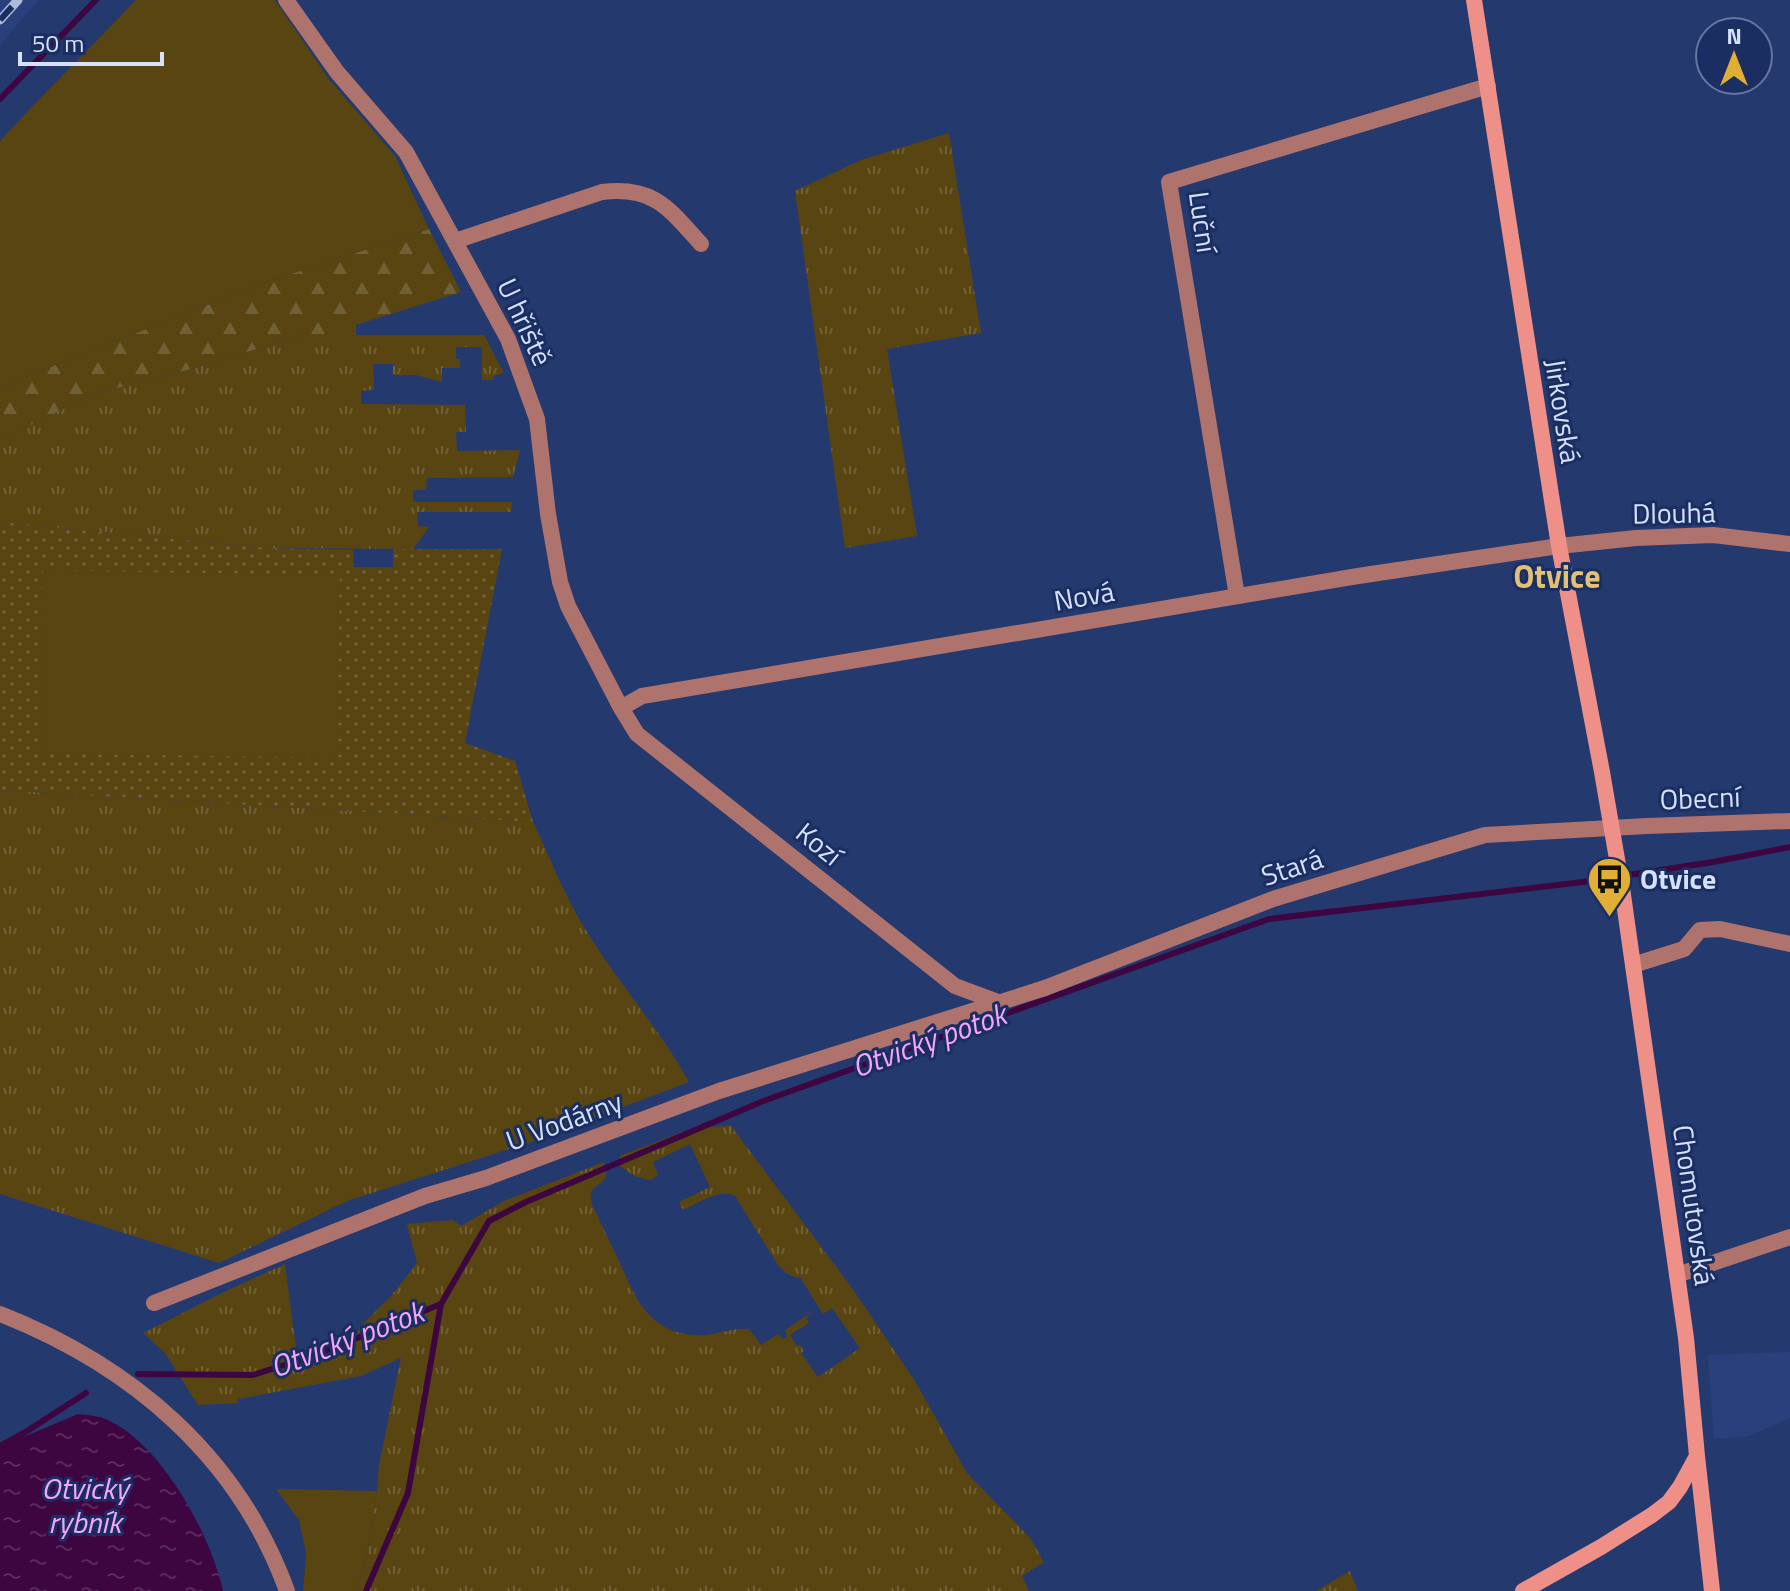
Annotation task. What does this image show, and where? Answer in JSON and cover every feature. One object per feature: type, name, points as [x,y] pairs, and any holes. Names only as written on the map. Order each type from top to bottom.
[{"type":"main road","name":"Jirkovská","points":[[1474,0],[1559,546],[1612,829]]},
{"type":"main road","name":"Chomutovská","points":[[1612,829],[1677,1275],[1693,1397],[1712,1591]]},
{"type":"main road","points":[[1523,1591],[1601,1547],[1669,1502],[1697,1456]]},
{"type":"street","name":"U hřiště","points":[[286,0],[337,72],[406,152],[508,339],[537,419],[560,582],[568,606],[621,708]]},
{"type":"street","name":"Luční","points":[[1237,596],[1169,182],[1488,86]]},
{"type":"street","points":[[455,241],[602,192],[616,191],[645,195],[667,207],[701,244]]},
{"type":"street","name":"Dlouhá","points":[[1559,546],[1636,538],[1713,535],[1790,544]]},
{"type":"street","name":"Nová","points":[[621,708],[642,696],[1237,596],[1559,546]]},
{"type":"street","name":"Kozí","points":[[621,708],[637,734],[955,986],[998,1002]]},
{"type":"street","name":"Obecní","points":[[1612,829],[1790,821]]},
{"type":"street","name":"Stará","points":[[998,1002],[1045,988],[1273,899],[1485,835],[1612,829]]},
{"type":"street","points":[[1633,965],[1684,949],[1700,930],[1720,929],[1790,944]]},
{"type":"street","name":"U Vodárny","points":[[154,1303],[425,1196],[486,1178],[719,1091],[998,1002]]},
{"type":"street","points":[[1677,1275],[1790,1237]]},
{"type":"street","points":[[0,1314],[112,1371],[132,1384],[188,1434],[231,1484],[253,1516],[287,1591]]},
{"type":"shaded area","points":[[0,0],[39,0],[0,45]]},
{"type":"shaded area","points":[[1790,1352],[1790,1418],[1748,1436],[1714,1439],[1708,1355]]},
{"type":"green space","points":[[136,0],[275,0],[328,78],[395,156],[429,229],[263,283],[22,378],[0,390],[0,141]]},
{"type":"green space","points":[[949,133],[981,333],[887,349],[917,536],[845,548],[795,191],[861,160]]},
{"type":"green space","points":[[429,229],[461,292],[356,325],[356,335],[302,335],[195,368],[94,394],[0,440],[0,390],[22,378],[263,283]]},
{"type":"green space","points":[[302,335],[484,335],[504,373],[493,376],[494,380],[482,380],[482,347],[456,347],[460,368],[442,368],[442,382],[416,375],[393,375],[393,364],[373,364],[374,390],[361,391],[361,404],[465,405],[466,432],[456,432],[457,451],[520,450],[513,477],[427,478],[426,490],[413,490],[413,502],[512,502],[511,512],[417,512],[418,526],[429,527],[413,549],[267,548],[0,522],[0,440],[94,394],[195,368]]},
{"type":"green space","points":[[0,522],[267,548],[353,550],[354,567],[393,567],[393,549],[502,549],[465,743],[515,761],[533,822],[0,790]]},
{"type":"green space","points":[[43,570],[340,576],[336,758],[40,753]]},
{"type":"green space","points":[[0,790],[533,822],[578,917],[689,1082],[531,1142],[347,1201],[219,1263],[0,1194]]},
{"type":"green space","points":[[731,1126],[852,1288],[915,1381],[967,1473],[1030,1538],[1044,1562],[1022,1576],[1029,1591],[357,1591],[368,1550],[379,1465],[401,1358],[361,1376],[238,1399],[238,1403],[198,1405],[165,1353],[143,1333],[285,1264],[297,1356],[356,1334],[392,1295],[417,1263],[407,1224],[453,1220],[461,1226],[504,1201],[604,1162],[606,1175],[591,1193],[592,1205],[631,1287],[654,1320],[678,1332],[694,1335],[749,1329],[761,1345],[778,1334],[783,1339],[787,1337],[785,1330],[812,1312],[806,1318],[809,1323],[790,1335],[804,1351],[801,1353],[818,1377],[860,1348],[832,1308],[823,1314],[800,1277],[786,1273],[778,1265],[735,1196],[716,1195],[683,1210],[679,1202],[710,1187],[690,1144],[653,1162],[658,1175],[650,1180],[634,1176],[619,1165],[624,1163],[619,1156],[680,1133],[702,1127]]},
{"type":"green space","points":[[276,1489],[377,1491],[368,1550],[357,1591],[303,1591],[306,1553],[299,1520]]},
{"type":"green space","points":[[1350,1571],[1358,1591],[1316,1591]]},
{"type":"water","name":"Otvický rybník","points":[[78,1414],[105,1419],[128,1432],[165,1470],[208,1544],[223,1591],[0,1591],[0,1447]]},
{"type":"waterway","points":[[0,99],[96,0]]},
{"type":"waterway","name":"Otvický potok","points":[[138,1374],[253,1375],[310,1357],[441,1304],[489,1221],[526,1202],[766,1100],[1269,919],[1583,882],[1790,847]]},
{"type":"waterway","points":[[366,1591],[408,1493],[441,1304]]},
{"type":"waterway","name":"Otvický potok","points":[[0,1446],[86,1393]]},
{"type":"railway","points":[[0,20],[18,0]]},
{"type":"place","name":"Otvice","points":[[1609,918]]},
{"type":"district","name":"Otvice","points":[[1557,577]]}]
